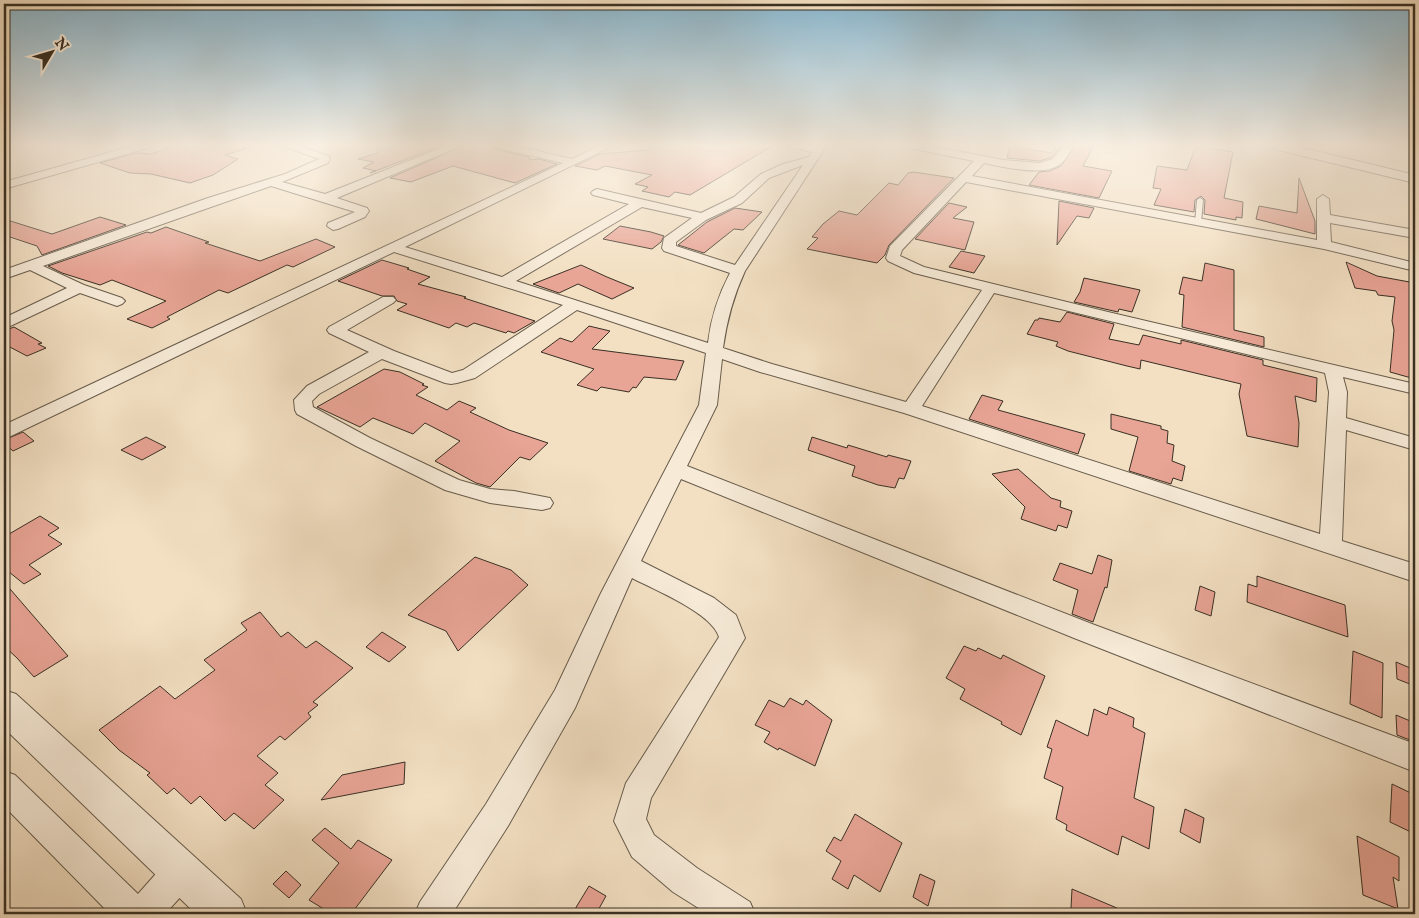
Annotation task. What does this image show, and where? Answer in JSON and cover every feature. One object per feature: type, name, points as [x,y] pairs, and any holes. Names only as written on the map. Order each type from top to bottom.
[{"type":"street","points":[[4,275],[253,188]]},
{"type":"street","points":[[290,188],[363,211],[361,214],[333,226]]},
{"type":"street","points":[[326,198],[351,188]]},
{"type":"street","points":[[4,432],[518,188]]},
{"type":"street","points":[[738,270],[669,248],[669,240],[702,217],[738,200],[752,188]]},
{"type":"street","points":[[432,914],[497,814],[565,699],[628,565],[708,405],[719,318],[727,293],[738,270],[793,188]]},
{"type":"street","points":[[954,188],[895,249],[893,258],[918,270],[1415,389]]},
{"type":"street","points":[[1015,188],[1324,245],[1415,267]]},
{"type":"street","points":[[596,193],[702,217]]},
{"type":"street","points":[[1323,199],[1324,245]]},
{"type":"street","points":[[504,282],[638,204]]},
{"type":"street","points":[[1324,218],[1415,234]]},
{"type":"street","points":[[391,247],[575,304],[766,368],[911,409],[1415,573]]},
{"type":"street","points":[[30,265],[79,288],[117,301]]},
{"type":"street","points":[[911,409],[991,287]]},
{"type":"street","points":[[4,324],[79,288]]},
{"type":"street","points":[[388,300],[336,330],[382,352],[451,379],[469,374],[575,304]]},
{"type":"street","points":[[382,352],[313,390],[303,400],[304,410],[363,442],[397,456],[452,485],[490,496],[542,503]]},
{"type":"street","points":[[1330,544],[1338,392],[1334,371]]},
{"type":"street","points":[[1336,422],[1415,444]]},
{"type":"street","points":[[677,470],[1074,628],[1415,758]]},
{"type":"street","points":[[628,565],[705,605],[726,622],[732,638],[637,793],[630,821],[643,846],[685,880],[738,914]]},
{"type":"street","points":[[4,705],[226,914]]},
{"type":"street","points":[[4,785],[134,914]]},
{"type":"street","points":[[143,914],[181,871]]},
{"type":"lane","points":[[1198,223],[1200,200]]},
{"type":"building","points":[[647,188],[702,188],[690,195],[675,192],[669,197],[642,191]]},
{"type":"building","points":[[884,188],[944,188],[889,245],[885,255],[877,263],[807,249],[818,238],[812,237],[823,224],[839,211],[857,215]]},
{"type":"building","points":[[1044,188],[1104,188],[1099,198]]},
{"type":"building","points":[[1153,188],[1226,188],[1224,198],[1243,202],[1242,218],[1236,217],[1236,220],[1204,214],[1205,200],[1201,196],[1195,200],[1194,212],[1154,205],[1161,189]]},
{"type":"building","points":[[1298,188],[1303,188],[1315,221],[1315,234],[1256,219],[1259,206],[1297,213]]},
{"type":"building","points":[[1059,201],[1094,208],[1089,218],[1077,216],[1057,245]]},
{"type":"building","points":[[949,203],[967,207],[953,218],[974,222],[965,250],[915,239]]},
{"type":"building","points":[[735,208],[762,212],[743,230],[734,229],[704,253],[678,245],[707,222]]},
{"type":"building","points":[[100,217],[126,225],[42,255],[37,246],[4,235],[4,219],[52,234]]},
{"type":"building","points":[[620,226],[664,236],[661,242],[652,249],[603,239]]},
{"type":"building","points":[[166,227],[209,242],[205,243],[260,261],[316,239],[335,247],[293,267],[287,265],[228,293],[219,290],[167,317],[170,319],[152,328],[127,319],[166,301],[112,280],[100,285],[62,273],[48,266]]},
{"type":"building","points":[[961,251],[985,256],[974,273],[949,267]]},
{"type":"building","points":[[382,260],[430,277],[418,284],[466,297],[464,298],[535,321],[514,333],[508,331],[506,333],[474,323],[467,327],[456,323],[449,328],[397,310],[407,304],[397,301],[394,296],[382,296],[338,281]]},
{"type":"building","points":[[1346,262],[1377,276],[1415,283],[1415,379],[1390,372],[1395,297],[1378,295],[1376,291],[1355,288]]},
{"type":"building","points":[[1205,263],[1234,270],[1234,330],[1264,337],[1264,347],[1182,327],[1184,295],[1179,294],[1183,277],[1202,281]]},
{"type":"building","points":[[581,265],[634,288],[612,299],[578,284],[559,293],[533,284]]},
{"type":"building","points":[[1084,278],[1140,290],[1132,312],[1119,309],[1118,312],[1074,302],[1080,292]]},
{"type":"building","points":[[1067,312],[1114,324],[1109,339],[1139,345],[1143,335],[1181,344],[1181,340],[1263,360],[1263,365],[1317,378],[1316,402],[1295,396],[1299,423],[1298,447],[1247,436],[1239,394],[1241,384],[1141,360],[1140,369],[1127,366],[1068,351],[1056,346],[1058,342],[1027,334],[1035,320],[1039,318],[1060,322]]},
{"type":"building","points":[[589,326],[610,331],[592,349],[684,361],[676,380],[644,377],[636,388],[633,387],[629,392],[601,387],[597,391],[577,385],[594,369],[541,352],[560,338],[572,342]]},
{"type":"building","points":[[14,327],[42,343],[38,344],[46,348],[27,356],[4,344],[4,331]]},
{"type":"building","points":[[384,369],[400,372],[424,384],[422,385],[428,387],[416,395],[447,410],[459,401],[476,408],[470,412],[509,430],[548,443],[530,460],[520,457],[490,487],[476,483],[435,461],[460,441],[425,423],[413,434],[373,418],[360,427],[317,407]]},
{"type":"building","points":[[982,395],[1003,401],[998,410],[1085,434],[1078,454],[969,419]]},
{"type":"building","points":[[1111,414],[1161,426],[1161,429],[1168,431],[1167,443],[1174,445],[1172,461],[1185,466],[1182,481],[1173,478],[1171,484],[1129,471],[1138,437],[1111,429]]},
{"type":"building","points":[[23,432],[34,441],[13,451],[4,443],[4,440]]},
{"type":"building","points":[[146,437],[166,447],[142,460],[121,450]]},
{"type":"building","points":[[812,437],[847,448],[848,445],[887,457],[888,455],[911,461],[904,479],[899,478],[895,488],[878,485],[852,476],[855,466],[808,450]]},
{"type":"building","points":[[1018,469],[1051,498],[1061,501],[1060,507],[1072,511],[1067,528],[1058,525],[1056,531],[1021,519],[1025,507],[992,474]]},
{"type":"building","points":[[40,516],[59,528],[48,535],[62,544],[29,565],[41,574],[24,584],[4,568],[4,537]]},
{"type":"building","points":[[1098,555],[1112,560],[1107,588],[1105,587],[1093,622],[1072,614],[1078,590],[1053,580],[1060,563],[1092,574]]},
{"type":"building","points":[[475,557],[511,570],[528,585],[458,651],[446,631],[408,615]]},
{"type":"building","points":[[1257,576],[1345,605],[1348,637],[1247,602],[1248,584],[1257,587]]},
{"type":"building","points":[[4,582],[68,656],[34,677],[4,646]]},
{"type":"building","points":[[1200,586],[1215,592],[1211,616],[1195,610]]},
{"type":"building","points":[[260,612],[281,637],[288,632],[306,648],[316,641],[353,668],[313,702],[318,705],[308,713],[311,717],[285,740],[280,736],[257,756],[278,773],[265,785],[284,800],[254,829],[234,813],[225,821],[200,796],[191,804],[174,788],[167,794],[147,775],[150,773],[119,750],[99,730],[160,686],[175,699],[215,670],[204,660],[247,630],[241,623]]},
{"type":"building","points":[[382,632],[406,647],[389,662],[366,647]]},
{"type":"building","points":[[964,646],[976,651],[978,648],[1001,659],[1003,655],[1045,676],[1021,735],[1001,724],[1002,722],[960,699],[965,689],[946,678]]},
{"type":"building","points":[[1353,651],[1383,663],[1382,718],[1350,704]]},
{"type":"building","points":[[1396,662],[1415,670],[1415,686],[1397,679]]},
{"type":"building","points":[[790,698],[803,705],[806,700],[832,720],[815,766],[764,742],[770,732],[755,725],[769,700],[784,707]]},
{"type":"building","points":[[1109,707],[1134,718],[1133,727],[1145,733],[1134,798],[1154,807],[1149,849],[1122,836],[1118,855],[1066,830],[1067,825],[1056,819],[1063,787],[1044,778],[1052,749],[1047,747],[1056,720],[1088,736],[1094,709],[1107,715]]},
{"type":"building","points":[[1396,715],[1415,723],[1415,742],[1397,735]]},
{"type":"building","points":[[405,762],[404,784],[321,800],[342,775]]},
{"type":"building","points":[[1392,784],[1415,795],[1415,834],[1390,822]]},
{"type":"building","points":[[1185,809],[1204,818],[1200,843],[1180,832]]},
{"type":"building","points":[[855,814],[902,843],[880,892],[854,875],[848,889],[832,879],[841,861],[826,851],[834,837],[841,841]]},
{"type":"building","points":[[325,828],[351,849],[358,840],[392,860],[351,914],[332,914],[309,900],[339,863],[312,840]]},
{"type":"building","points":[[1357,836],[1399,857],[1399,881],[1393,877],[1398,909],[1363,895]]},
{"type":"building","points":[[286,871],[301,885],[289,898],[273,884]]},
{"type":"building","points":[[920,874],[935,881],[928,906],[913,897]]},
{"type":"building","points":[[589,886],[606,896],[596,914],[572,914]]},
{"type":"building","points":[[1072,889],[1131,914],[1084,914],[1071,908]]}]
